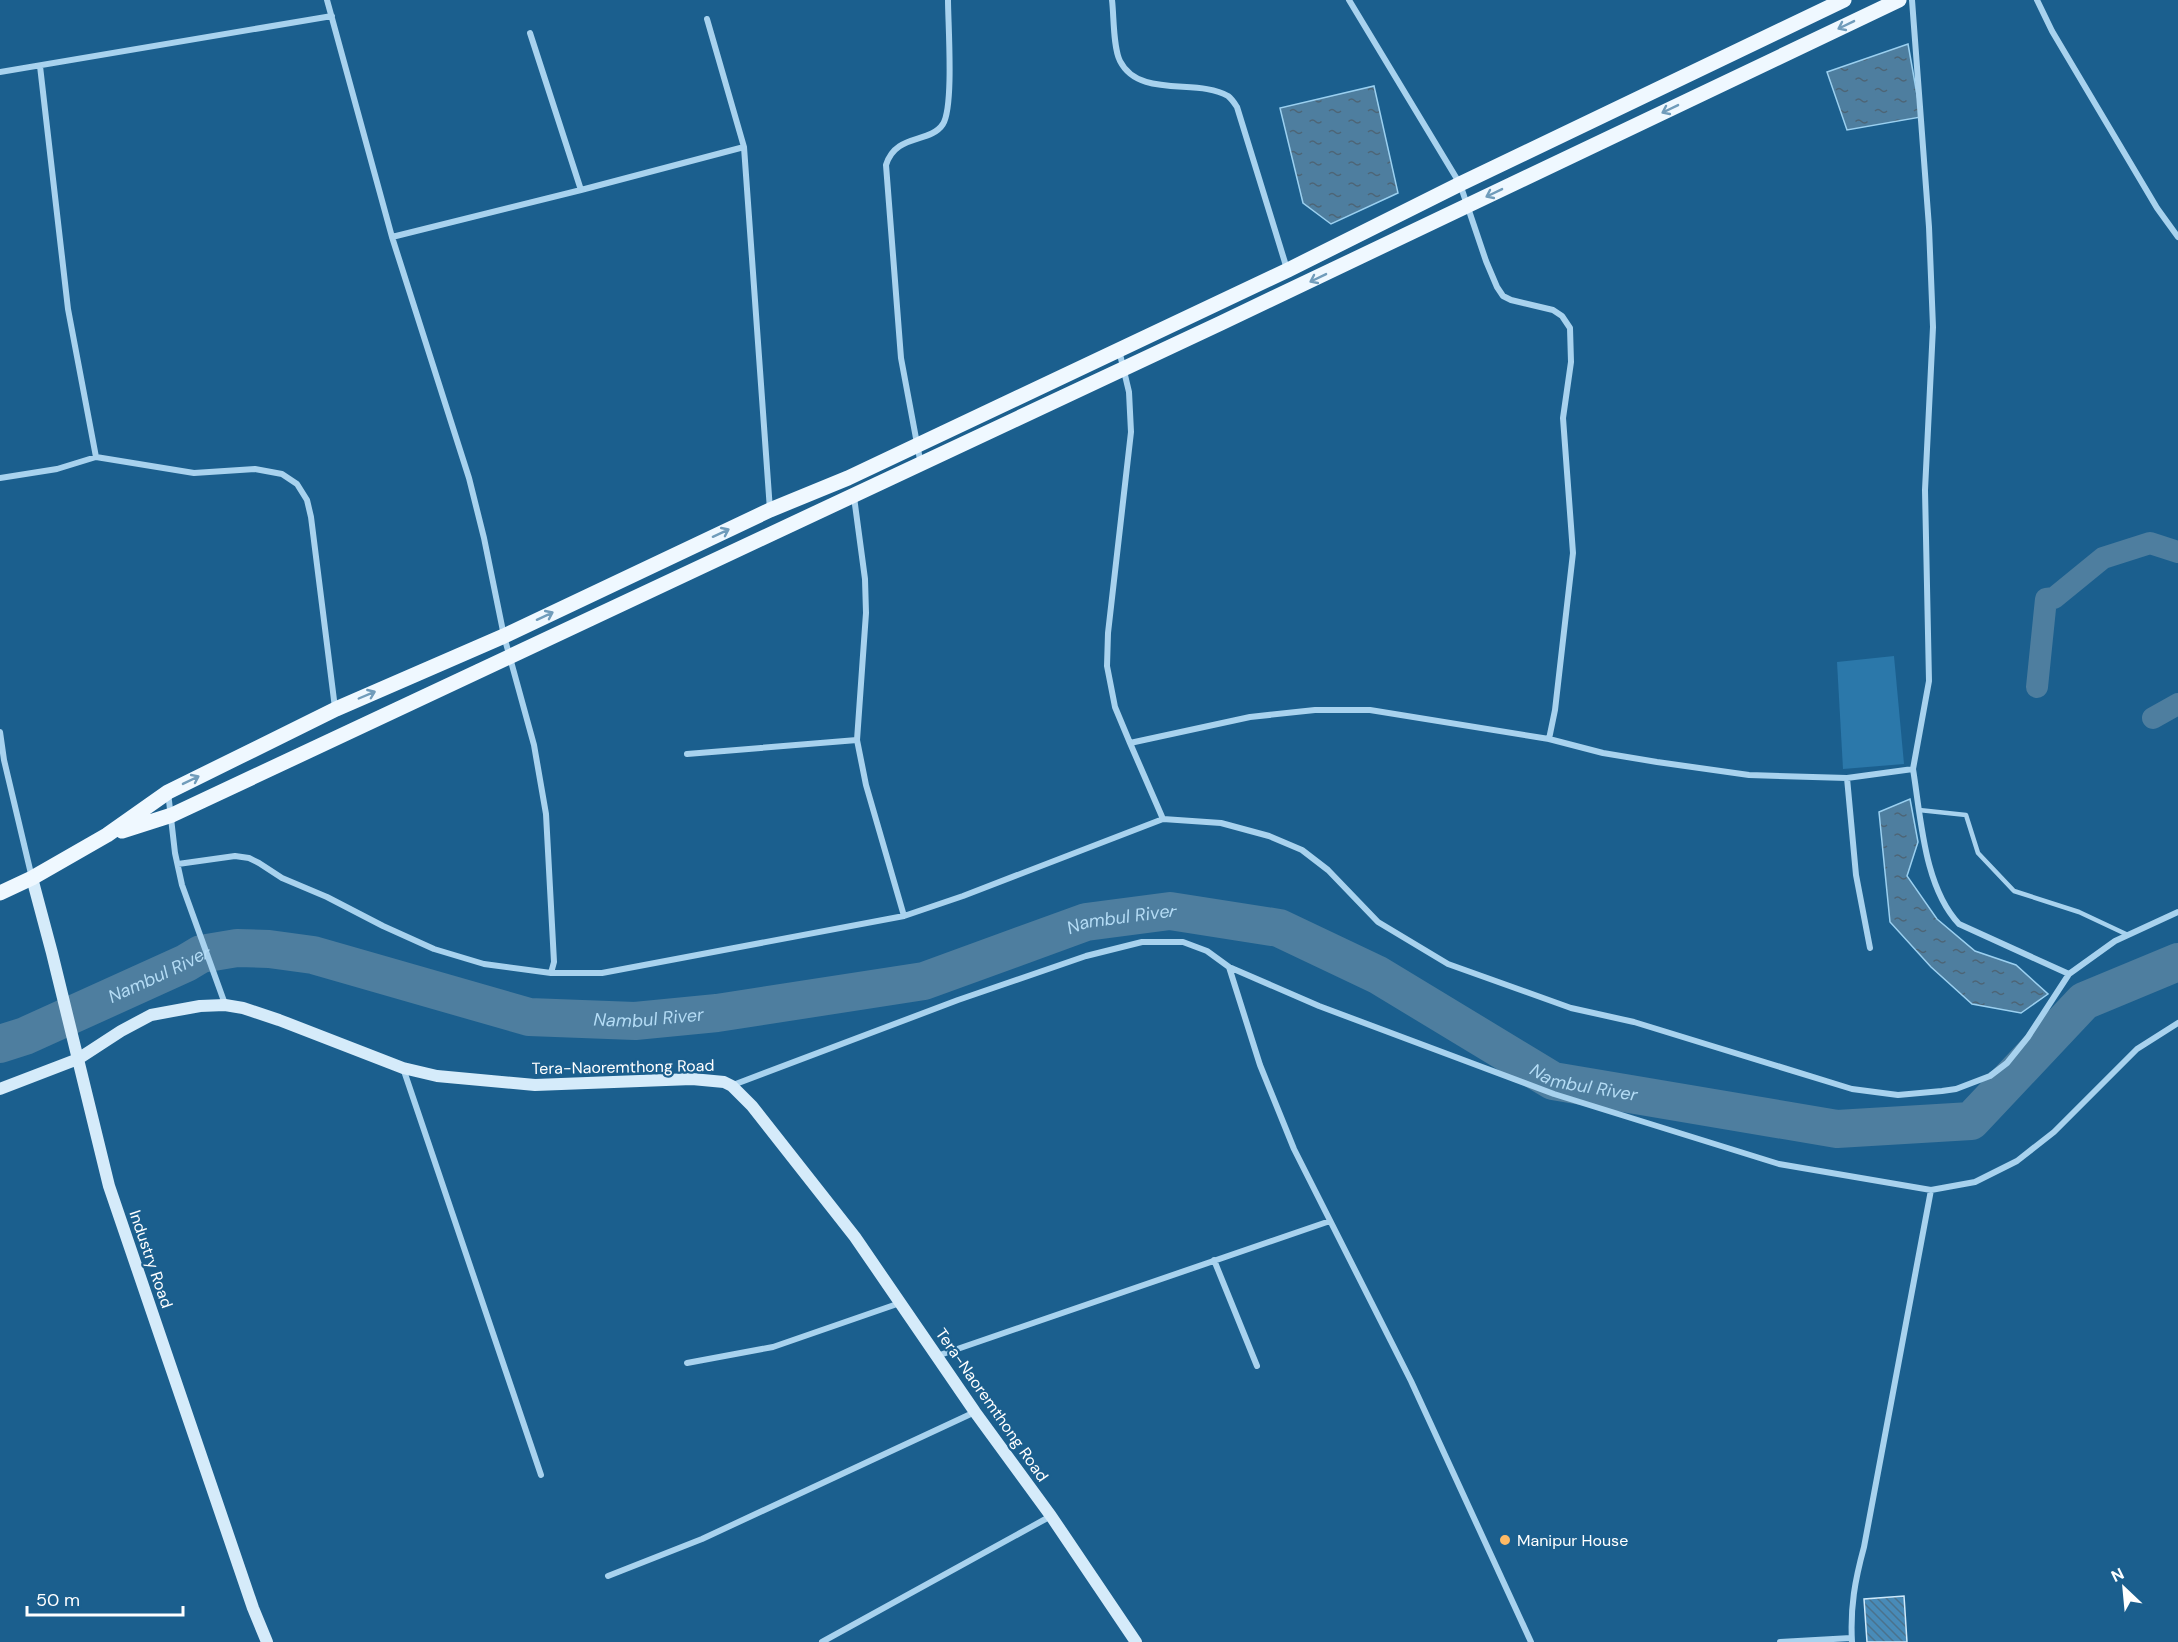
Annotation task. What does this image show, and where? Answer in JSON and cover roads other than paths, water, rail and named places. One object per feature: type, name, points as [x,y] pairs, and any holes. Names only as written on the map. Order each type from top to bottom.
[{"type":"main road","points":[[0,893],[32,878],[107,835],[168,792],[336,709],[504,636],[770,510],[848,478],[1288,270],[1823,5],[1844,0]]},
{"type":"main road","points":[[107,835],[172,815],[511,658],[1124,370],[1899,0]]},
{"type":"street","points":[[327,0],[392,237],[469,478],[504,636],[534,745],[546,814],[555,962],[551,973]]},
{"type":"street","points":[[921,466],[902,358],[886,165],[892,151],[936,131],[943,124],[948,104],[948,0]]},
{"type":"street","points":[[1112,0],[1120,60],[1128,71],[1147,82],[1213,91],[1229,97],[1237,107],[1288,270]]},
{"type":"street","points":[[1349,0],[1460,184],[1492,278],[1503,296],[1553,310],[1562,316],[1570,328],[1571,362],[1563,418],[1574,553],[1555,710],[1549,739]]},
{"type":"street","points":[[1912,0],[1929,227],[1933,327],[1925,490],[1929,681],[1913,769],[1919,810],[1935,881],[1948,913],[1959,924],[2068,974]]},
{"type":"street","points":[[2037,0],[2052,31],[2151,198],[2178,237]]},
{"type":"street","points":[[0,72],[332,16]]},
{"type":"street","points":[[707,19],[744,147],[770,510]]},
{"type":"street","points":[[530,33],[581,190]]},
{"type":"street","points":[[40,66],[68,309],[96,457]]},
{"type":"street","points":[[392,237],[744,147]]},
{"type":"street","points":[[1119,350],[1129,392],[1131,432],[1108,633],[1107,666],[1115,707],[1163,819]]},
{"type":"street","points":[[0,478],[57,469],[96,457],[195,473],[255,469],[282,474],[297,484],[308,500],[311,517],[336,709]]},
{"type":"street","points":[[854,496],[866,579],[866,613],[856,740],[877,826],[904,916]]},
{"type":"street","points":[[1131,743],[1250,717],[1315,710],[1370,710],[1549,739],[1603,753],[1749,775],[1847,778],[1913,769]]},
{"type":"street","points":[[0,732],[4,760],[32,878]]},
{"type":"street","points":[[687,754],[856,740]]},
{"type":"street","points":[[1847,778],[1856,875],[1870,948]]},
{"type":"street","points":[[168,792],[182,885],[225,1005]]},
{"type":"street","points":[[178,864],[235,856],[249,858],[282,878],[327,897],[434,949],[484,964],[551,973],[602,973],[904,916],[984,888],[1163,819],[1221,823],[1269,836],[1302,850],[1328,870],[1378,922],[1448,964],[1571,1008],[1634,1022],[1852,1089],[1898,1095],[1956,1089],[1990,1076],[2007,1063],[2028,1037],[2068,974],[2103,949],[2178,912]]},
{"type":"street","name":"Industry Road","points":[[32,878],[74,1038],[109,1186],[253,1608],[267,1642]]},
{"type":"street","points":[[732,1086],[958,1000],[1086,956],[1142,942],[1183,942],[1207,951],[1229,967],[1319,1006],[1554,1094],[1779,1164],[1931,1190],[1975,1182],[2018,1161],[2054,1132],[2137,1049],[2178,1023]]},
{"type":"street","points":[[1229,967],[1264,1075],[1294,1149],[1410,1381],[1531,1642]]},
{"type":"street","name":"Tera-Naoremthong Road","points":[[0,1089],[78,1059],[120,1031],[151,1015],[200,1006],[225,1005],[243,1008],[279,1020],[403,1068],[437,1076],[525,1084],[692,1079],[724,1082],[732,1086],[752,1106],[840,1218],[975,1412],[1051,1516],[1136,1642]]},
{"type":"street","points":[[403,1068],[541,1475]]},
{"type":"street","points":[[1780,1642],[1852,1640],[1851,1615],[1854,1585],[1864,1547],[1931,1190]]},
{"type":"street","points":[[937,1356],[1329,1221]]},
{"type":"street","points":[[1214,1260],[1257,1366]]},
{"type":"street","points":[[687,1362],[773,1347],[900,1303]]},
{"type":"street","points":[[608,1576],[702,1539],[975,1412]]},
{"type":"street","points":[[822,1642],[1051,1516]]},
{"type":"lane","points":[[1919,810],[1966,815],[1978,853],[2014,891],[2079,912],[2128,935]]},
{"type":"water","points":[[1908,44],[1921,117],[1847,130],[1827,72]]},
{"type":"water","points":[[1374,86],[1398,193],[1331,224],[1303,203],[1280,108]]},
{"type":"water","points":[[1910,799],[1918,842],[1907,876],[1937,919],[1975,951],[2016,965],[2048,994],[2021,1013],[1972,1004],[1931,967],[1890,922],[1879,812]]},
{"type":"waterway","points":[[2037,687],[2046,599],[2054,598],[2103,558],[2150,543],[2178,552]]},
{"type":"waterway","points":[[2153,718],[2178,704]]},
{"type":"waterway","name":"Nambul River","points":[[0,1044],[25,1036],[186,963],[201,954],[237,948],[269,949],[313,955],[529,1017],[635,1021],[717,1013],[924,981],[1086,922],[1170,911],[1279,928],[1378,975],[1553,1081],[1837,1129],[1971,1121],[2084,1001],[2178,962]]},
{"type":"place","name":"Manipur House","points":[[1505,1540]]}]
